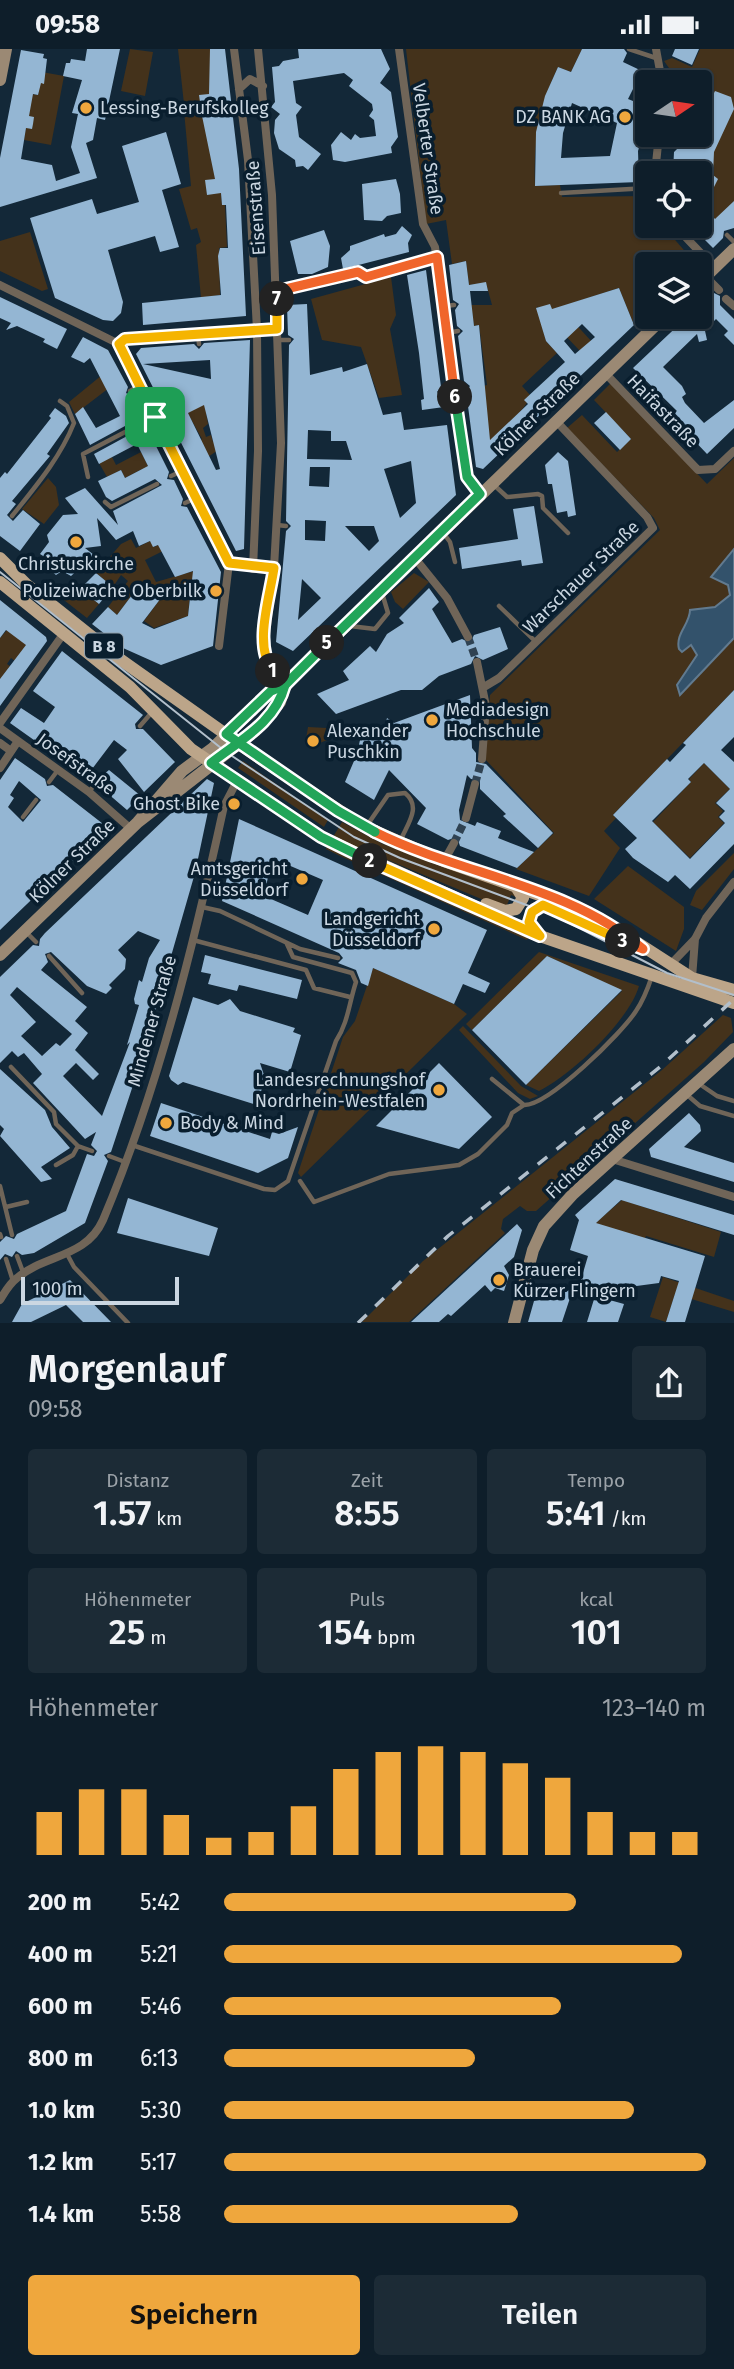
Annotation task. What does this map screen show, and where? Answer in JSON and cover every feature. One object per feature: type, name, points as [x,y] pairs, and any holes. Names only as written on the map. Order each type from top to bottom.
[{"type":"main road","points":[[0,80],[6,49]]},
{"type":"main road","points":[[712,270],[734,249]]},
{"type":"main road","name":"Kölner Straße","points":[[0,955],[134,826],[170,783],[206,760],[232,738],[271,691],[285,685],[651,329]]},
{"type":"main road","name":"B 8","points":[[0,558],[27,585],[121,660],[363,826],[444,861],[515,885],[596,918],[692,978],[703,988]]},
{"type":"main road","name":"B 8","points":[[0,582],[154,710],[206,760],[327,840],[540,936],[652,976],[703,988],[734,1000]]},
{"type":"main road","points":[[426,886],[442,885],[495,908],[511,911],[519,907],[523,898],[515,885]]},
{"type":"main road","points":[[540,936],[531,927],[530,919],[534,909],[549,906],[643,949]]},
{"type":"main road","name":"Fichtenstraße","points":[[514,1322],[533,1250],[544,1226],[612,1159],[734,1049]]},
{"type":"street","name":"Eisenstraße","points":[[234,49],[248,160],[257,330],[258,451],[254,567]]},
{"type":"street","name":"Eisenstraße","points":[[258,49],[277,291],[284,438],[272,456],[278,475],[282,508],[276,525],[264,652],[267,664],[285,685]]},
{"type":"street","name":"Velberter Straße","points":[[399,49],[423,224],[434,240],[437,257],[467,477],[480,494]]},
{"type":"street","points":[[239,89],[250,79],[262,86]]},
{"type":"street","points":[[277,291],[358,272],[366,277],[437,257]]},
{"type":"street","points":[[712,281],[719,290]]},
{"type":"street","points":[[0,285],[119,344],[229,563],[219,646]]},
{"type":"street","points":[[726,299],[734,306]]},
{"type":"street","points":[[119,344],[131,337],[277,329]]},
{"type":"street","name":"Haifastraße","points":[[605,373],[698,470],[715,469],[734,451]]},
{"type":"street","name":"Warschauer Straße","points":[[484,687],[499,678],[653,528],[647,517],[555,421]]},
{"type":"street","points":[[258,451],[272,456]]},
{"type":"street","points":[[414,557],[447,598],[468,637]]},
{"type":"street","points":[[229,563],[274,568]]},
{"type":"street","points":[[0,726],[64,633]]},
{"type":"street","points":[[477,662],[484,687],[486,719],[482,759]]},
{"type":"street","name":"Josefstraße","points":[[0,726],[134,826]]},
{"type":"street","points":[[0,768],[18,741]]},
{"type":"street","points":[[0,743],[11,751]]},
{"type":"street","name":"Mindener Straße","points":[[0,1300],[7,1284],[91,1240],[99,1229],[131,1144],[192,940],[225,806],[237,781]]},
{"type":"street","points":[[467,818],[475,784]]},
{"type":"street","points":[[444,861],[454,843]]},
{"type":"street","points":[[669,965],[679,959],[695,939],[706,918],[734,882]]},
{"type":"street","points":[[692,978],[695,939]]},
{"type":"street","points":[[612,1159],[734,1197]]},
{"type":"lane","points":[[629,49],[656,53]]},
{"type":"lane","points":[[561,193],[635,189]]},
{"type":"lane","points":[[727,235],[734,242]]},
{"type":"lane","points":[[444,307],[454,305]]},
{"type":"lane","points":[[447,333],[458,331]]},
{"type":"lane","points":[[198,333],[199,344]]},
{"type":"lane","points":[[278,340],[289,340]]},
{"type":"lane","points":[[130,391],[139,386]]},
{"type":"lane","points":[[442,392],[465,386]]},
{"type":"lane","points":[[12,516],[57,459],[70,434],[74,423],[60,401]]},
{"type":"lane","points":[[144,422],[155,417]]},
{"type":"lane","points":[[88,477],[83,454],[127,431]]},
{"type":"lane","points":[[172,476],[183,470]]},
{"type":"lane","points":[[278,475],[288,475]]},
{"type":"lane","points":[[492,482],[507,497],[538,494],[542,496],[544,508],[568,533]]},
{"type":"lane","points":[[105,502],[111,507],[157,484]]},
{"type":"lane","points":[[185,503],[196,497]]},
{"type":"lane","points":[[276,525],[286,526]]},
{"type":"lane","points":[[441,531],[450,543],[455,562]]},
{"type":"lane","points":[[346,625],[375,629],[389,608],[380,590]]},
{"type":"lane","points":[[499,606],[536,642]]},
{"type":"lane","points":[[140,726],[154,710]]},
{"type":"lane","points":[[49,782],[68,764]]},
{"type":"lane","points":[[89,792],[95,783]]},
{"type":"lane","points":[[363,826],[372,822],[388,795],[405,793],[410,799],[413,813],[402,837],[405,844]]},
{"type":"lane","points":[[23,817],[36,800]]},
{"type":"lane","points":[[201,906],[220,911],[287,944],[338,958]]},
{"type":"lane","points":[[25,931],[36,942]]},
{"type":"lane","points":[[192,940],[306,970],[314,988],[350,997]]},
{"type":"lane","points":[[131,1144],[264,1189],[281,1187],[293,1173],[336,1041],[347,1025],[346,1013],[356,982],[352,973],[293,957],[287,944]]},
{"type":"lane","points":[[49,956],[82,993]]},
{"type":"lane","points":[[300,1181],[314,1202],[389,1174],[459,1165],[478,1154],[508,1125],[512,1114],[524,1105],[543,1100],[614,1039],[635,1013],[652,976]]},
{"type":"lane","points":[[11,1067],[54,1112],[56,1124],[78,1146],[92,1150]]},
{"type":"lane","points":[[492,1079],[524,1105]]},
{"type":"lane","points":[[698,1082],[718,1097],[734,1101]]},
{"type":"lane","points":[[685,1093],[700,1106],[734,1117]]},
{"type":"lane","points":[[56,1165],[73,1156],[78,1146]]},
{"type":"lane","points":[[109,1156],[125,1161]]},
{"type":"lane","points":[[0,1186],[12,1235]]},
{"type":"lane","points":[[6,1207],[27,1202]]},
{"type":"lane","points":[[67,1254],[74,1267],[128,1322]]},
{"type":"lane","points":[[17,1256],[24,1273]]},
{"type":"lane","points":[[6,1259],[7,1284]]},
{"type":"shaded area","points":[[130,49],[153,52],[145,96],[121,91]]},
{"type":"shaded area","points":[[178,49],[210,49],[210,95],[207,102],[184,104]]},
{"type":"shaded area","points":[[406,49],[582,49],[571,72],[558,67],[546,96],[536,140],[535,186],[560,185],[562,197],[635,196],[635,238],[673,238],[686,252],[635,252],[634,325],[619,288],[560,307],[593,343],[580,351],[537,306],[546,341],[557,353],[522,386],[530,395],[527,402],[493,442],[486,439],[486,398],[483,386],[487,385],[479,325],[474,326],[471,305],[492,305],[486,283],[469,285],[466,261],[452,264],[446,220],[426,224]]},
{"type":"shaded area","points":[[700,49],[734,49],[734,202],[712,223],[712,161],[694,161],[695,148],[691,147],[712,147],[712,70],[670,70],[664,61],[672,58],[692,67]]},
{"type":"shaded area","points":[[42,72],[64,76],[51,145],[24,140],[31,94],[38,95]]},
{"type":"shaded area","points":[[207,107],[222,178],[206,181],[207,195],[221,191],[222,205],[225,205],[227,247],[219,248],[220,295],[201,298],[196,245],[201,242],[197,228],[191,230],[179,189],[191,186],[184,111]]},
{"type":"shaded area","points":[[30,232],[48,289],[42,291],[0,271],[0,241]]},
{"type":"shaded area","points":[[391,277],[396,315],[390,329],[402,395],[379,398],[361,347],[322,340],[311,299]]},
{"type":"shaded area","points":[[102,375],[109,388],[75,414],[69,402]]},
{"type":"shaded area","points":[[611,383],[707,484],[734,458],[734,690],[613,815],[616,818],[604,831],[620,848],[589,896],[516,869],[554,833],[484,758],[490,695],[660,530],[654,518],[567,428],[582,415],[617,452],[631,439],[594,400]]},
{"type":"shaded area","points":[[203,404],[210,405],[210,413],[206,413],[208,424],[203,428],[206,437],[211,435],[213,442],[230,442],[208,457],[198,442],[202,439],[187,412]]},
{"type":"shaded area","points":[[141,452],[149,468],[145,475],[142,469],[125,478],[121,470],[107,477],[99,463],[112,457],[116,465]]},
{"type":"shaded area","points":[[48,478],[56,487],[59,505],[44,524],[22,509]]},
{"type":"shaded area","points":[[131,539],[136,548],[150,541],[154,547],[168,540],[171,547],[145,560],[156,582],[194,571],[197,582],[191,584],[188,616],[154,628],[144,621],[161,598],[150,584],[137,600],[131,596],[117,615],[108,607],[128,581],[121,575],[113,587],[96,573],[121,544]]},
{"type":"shaded area","points":[[414,573],[429,582],[403,609],[395,602],[391,592]]},
{"type":"shaded area","points":[[75,585],[99,604],[87,618],[60,597]]},
{"type":"shaded area","points":[[7,630],[29,641],[19,664],[11,658],[7,664],[10,666],[10,673],[5,672],[0,687],[0,638]]},
{"type":"shaded area","points":[[348,724],[351,731],[309,747],[306,739],[308,727],[327,728]]},
{"type":"shaded area","points":[[243,761],[328,820],[324,827],[238,768]]},
{"type":"shaded area","points":[[704,763],[730,789],[715,803],[723,811],[718,817],[724,823],[690,858],[653,822],[691,782],[689,779]]},
{"type":"shaded area","points":[[342,822],[383,844],[512,890],[516,897],[511,895],[507,905],[498,906],[333,837]]},
{"type":"shaded area","points":[[327,846],[529,937],[527,940],[338,855],[326,849]]},
{"type":"shaded area","points":[[734,853],[734,869],[702,910],[690,905],[696,891]]},
{"type":"shaded area","points":[[628,866],[684,907],[684,929],[676,951],[594,899]]},
{"type":"shaded area","points":[[539,952],[639,986],[625,1013],[600,1043],[569,1071],[539,1091],[526,1085],[622,991],[547,956],[472,1030],[466,1024]]},
{"type":"shaded area","points":[[373,968],[454,1004],[467,1014],[301,1177],[298,1173],[343,1037],[355,1021]]},
{"type":"shaded area","points":[[723,1015],[731,1018],[733,1032],[704,1062],[536,1211],[527,1211],[520,1206],[503,1219],[501,1229],[505,1233],[409,1322],[362,1322],[423,1261],[662,1070]]},
{"type":"shaded area","points":[[463,1026],[521,1086],[538,1096],[530,1099],[518,1093],[459,1030]]},
{"type":"shaded area","points":[[622,1200],[721,1232],[714,1257],[646,1236],[643,1243],[593,1225]]},
{"type":"shaded area","points":[[663,1277],[734,1301],[734,1312],[675,1294],[666,1322],[650,1317]]},
{"type":"water","points":[[734,549],[734,638],[680,695],[677,685],[697,655],[691,645],[682,652],[679,649],[681,634],[690,610],[715,607],[730,595],[728,585],[711,577]]},
{"type":"building","points":[[87,49],[120,49],[105,120],[97,118],[93,140],[86,143],[97,178],[0,207],[0,158],[21,50],[44,54],[43,58],[47,59],[44,84],[41,83],[38,95],[33,94],[29,116],[34,117],[33,124],[32,129],[26,128],[21,159],[52,165],[56,181],[80,173],[71,147],[78,114],[72,113],[82,80],[63,76],[66,63],[70,63],[71,59],[85,61]]},
{"type":"building","points":[[210,49],[225,49],[239,169],[246,316],[143,325],[142,303],[221,295],[218,256],[220,248],[228,248],[226,205],[222,205],[221,193],[207,195],[205,180],[215,179],[201,111],[185,113],[184,104],[200,102],[199,95],[209,94]]},
{"type":"building","points":[[298,49],[381,49],[390,69],[380,83],[391,92],[398,137],[391,147],[392,153],[345,162],[333,160],[331,145],[341,132],[351,140],[355,134],[360,138],[376,136],[374,120],[369,116],[373,110],[372,104],[349,86],[353,80],[344,73],[293,81],[296,103],[302,107],[296,115],[299,137],[321,154],[308,170],[303,166],[296,167],[295,160],[279,149],[274,133],[275,120],[280,114],[271,107],[275,102],[272,67],[279,66],[283,61],[299,58]]},
{"type":"building","name":"DZ BANK AG","points":[[582,49],[624,49],[627,53],[623,62],[640,70],[635,70],[635,85],[628,99],[635,102],[635,147],[639,147],[638,161],[635,161],[635,182],[535,186],[536,132],[545,96],[558,67],[571,72]],"holes":[[[572,103],[617,123],[610,156],[561,158],[563,133]]]},
{"type":"building","points":[[675,49],[699,49],[692,65],[672,56]]},
{"type":"building","points":[[715,91],[731,97],[734,109],[714,152],[713,175],[718,179],[712,191],[712,161],[674,161],[674,152],[679,147],[712,147],[712,97]]},
{"type":"building","points":[[166,132],[181,184],[162,190],[179,247],[160,252],[155,236],[108,250],[123,302],[121,313],[113,321],[103,320],[55,298],[30,218],[92,199],[97,214],[139,202],[122,146]]},
{"type":"building","points":[[396,179],[401,213],[387,216],[382,221],[364,220],[362,184]]},
{"type":"building","points":[[734,201],[734,228],[724,231],[723,238],[713,248],[703,238],[712,238],[712,216],[715,219]]},
{"type":"building","points":[[402,226],[412,235],[408,243],[409,252],[343,269],[341,258],[350,250],[350,246],[384,234],[385,237],[396,234]]},
{"type":"building","points":[[324,230],[330,246],[328,267],[312,274],[298,274],[290,241]]},
{"type":"building","points":[[466,261],[469,285],[486,282],[488,291],[470,291],[474,326],[479,325],[490,440],[528,404],[524,400],[565,362],[546,341],[536,308],[550,304],[552,309],[619,288],[634,325],[483,469],[476,467],[466,391],[470,386],[464,381],[458,336],[463,331],[457,326],[455,310],[459,304],[453,300],[449,265]],"holes":[[[582,324],[595,337],[575,354],[564,341]]]},
{"type":"building","points":[[426,270],[441,387],[437,392],[443,397],[444,407],[422,410],[421,400],[424,399],[419,353],[407,275]]},
{"type":"building","points":[[712,292],[720,296],[720,305],[734,319],[734,345],[724,335],[728,331],[716,319],[712,323]]},
{"type":"building","points":[[0,297],[67,329],[57,349],[43,342],[45,339],[17,326],[6,330],[11,323],[0,318]]},
{"type":"building","points":[[307,304],[310,375],[342,367],[343,372],[367,364],[383,415],[401,412],[404,430],[447,425],[456,495],[293,651],[276,642],[286,531],[291,526],[286,521],[289,345],[294,339],[288,335],[287,305]],"holes":[[[308,430],[331,431],[331,441],[346,441],[352,460],[307,459]],[[411,461],[416,503],[400,518],[384,469]],[[310,467],[330,467],[329,487],[309,486]],[[305,520],[326,521],[325,541],[305,540]],[[345,526],[374,526],[379,541],[369,551]],[[302,579],[321,598],[298,620]]]},
{"type":"building","points":[[674,329],[705,329],[707,340],[699,342],[697,334],[663,367],[682,386],[686,394],[682,397],[685,403],[704,423],[734,400],[734,428],[707,454],[671,416],[677,411],[633,368]]},
{"type":"building","points":[[83,337],[108,350],[128,387],[126,393],[131,396],[142,418],[140,425],[146,426],[169,472],[167,479],[174,480],[183,499],[181,506],[187,507],[221,572],[213,646],[161,665],[123,648],[92,624],[108,607],[117,615],[132,595],[137,600],[150,584],[161,598],[142,623],[154,629],[188,616],[193,571],[175,577],[158,545],[153,547],[150,541],[139,546],[133,531],[116,540],[97,518],[101,546],[85,548],[94,555],[71,576],[62,571],[56,575],[45,566],[48,559],[40,554],[49,542],[47,535],[63,515],[78,514],[65,498],[85,488],[118,525],[113,511],[162,485],[155,479],[112,501],[106,497],[98,481],[121,470],[125,478],[148,466],[137,444],[99,464],[94,454],[132,431],[125,426],[90,445],[75,414],[83,407],[96,428],[120,416],[90,358],[84,363],[71,357]]},
{"type":"building","points":[[250,340],[244,549],[236,551],[136,354],[141,348],[194,344],[199,349],[204,343]],"holes":[[[210,360],[211,379],[143,364]],[[204,405],[220,469],[216,470],[188,413]]]},
{"type":"building","points":[[55,408],[66,416],[69,423],[47,454],[50,456],[12,501],[16,504],[7,515],[13,521],[23,510],[40,524],[20,551],[0,536],[0,478],[5,472],[7,474],[51,418],[49,416]]},
{"type":"building","points":[[606,412],[631,439],[620,450],[594,423]]},
{"type":"building","points":[[558,452],[568,461],[576,515],[568,517],[567,511],[557,513],[552,484],[548,484],[545,465]]},
{"type":"building","points":[[534,506],[543,563],[522,566],[521,560],[462,569],[459,548],[518,539],[513,509]]},
{"type":"building","points":[[96,573],[113,587],[99,604],[80,589]]},
{"type":"building","points":[[429,588],[439,602],[432,609],[452,643],[462,639],[470,643],[474,635],[500,627],[508,649],[483,660],[475,656],[471,664],[439,676],[422,690],[401,690],[336,714],[317,694],[349,680],[343,671],[370,646],[376,652],[387,634],[404,623],[399,618]]},
{"type":"building","points":[[0,600],[46,637],[47,641],[0,706],[0,679],[26,645],[6,630],[0,638]]},
{"type":"building","points":[[62,651],[143,715],[135,724],[136,729],[143,729],[175,762],[144,792],[118,759],[127,750],[114,740],[86,777],[10,723],[21,708],[44,723],[55,707],[33,691]]},
{"type":"building","points":[[734,690],[734,737],[721,750],[734,762],[734,844],[690,889],[675,875],[668,882],[633,858],[625,849],[637,838],[613,815],[667,759],[670,762],[686,745],[683,743]],"holes":[[[704,763],[730,789],[716,803],[725,811],[719,817],[725,823],[690,859],[652,821],[691,782],[688,779]]]},
{"type":"building","points":[[470,695],[472,748],[476,753],[476,762],[486,764],[553,833],[538,848],[503,816],[506,814],[480,789],[480,780],[471,779],[467,775],[459,810],[460,820],[475,826],[477,822],[501,831],[498,838],[534,852],[517,868],[460,846],[457,837],[448,840],[417,824],[426,808],[389,770],[374,800],[345,782],[357,754],[360,740],[357,736],[385,726],[387,718],[394,723]]},
{"type":"building","points":[[15,758],[45,779],[47,786],[53,785],[107,827],[0,930],[0,780]],"holes":[[[19,781],[41,800],[23,822],[8,807],[14,798],[10,795]]]},
{"type":"building","points":[[109,770],[141,796],[127,810],[99,786],[98,779]]},
{"type":"building","points":[[207,779],[214,783],[195,873],[140,1064],[111,1152],[104,1155],[108,1161],[85,1223],[34,1253],[22,1255],[16,1251],[12,1257],[5,1254],[0,1260],[0,1242],[6,1236],[14,1239],[17,1234],[66,1211],[87,1154],[94,1156],[97,1151],[91,1145],[96,1132],[85,1139],[33,1083],[42,1074],[24,1053],[18,1057],[12,1051],[0,1063],[0,977],[33,945],[39,946],[45,933]],"holes":[[[138,931],[160,940],[149,958],[142,982],[139,980],[134,999],[135,1004],[139,1005],[127,1045],[130,1042],[102,1116],[63,1076],[76,1063],[93,1080],[99,1074],[75,1050],[88,1033],[75,1021],[87,1007],[41,970],[48,962],[45,954],[51,952],[87,986],[106,994],[112,988],[109,985],[125,969],[126,959],[118,950]],[[17,987],[72,1034],[60,1046],[56,1043],[42,1056],[21,1036],[36,1022],[10,995]]]},
{"type":"building","points":[[239,819],[487,930],[468,973],[490,983],[485,993],[463,984],[454,1004],[373,968],[368,986],[361,983],[356,970],[338,963],[343,958],[339,953],[222,901]],"holes":[[[272,858],[323,880],[308,915],[264,896]]]},
{"type":"building","points":[[205,955],[302,980],[297,999],[239,985],[237,991],[208,984],[211,974],[201,972]]},
{"type":"building","points":[[547,956],[622,990],[526,1085],[472,1030]]},
{"type":"building","points":[[193,997],[218,1005],[230,999],[240,1011],[295,1028],[293,1032],[301,1035],[290,1072],[260,1063],[265,1078],[257,1105],[183,1082],[178,1085],[171,1080],[169,1076]]},
{"type":"building","name":"Landesrechnungshof Nordrhein-Westfalen","points":[[439,1063],[492,1117],[459,1149],[376,1126]]},
{"type":"building","points":[[0,1069],[45,1110],[52,1127],[70,1148],[41,1167],[52,1179],[41,1182],[0,1136],[4,1129],[0,1125]]},
{"type":"building","points":[[161,1103],[270,1139],[272,1132],[279,1134],[298,1127],[288,1158],[258,1173],[150,1136]]},
{"type":"building","points":[[689,1113],[700,1125],[701,1131],[684,1147],[734,1163],[734,1182],[651,1157],[649,1149]]},
{"type":"building","points":[[615,1179],[734,1215],[734,1235],[621,1200],[596,1223],[705,1256],[685,1322],[666,1322],[679,1281],[661,1276],[659,1283],[584,1293],[580,1283],[588,1256],[570,1250],[579,1220],[575,1215]]},
{"type":"building","points":[[128,1198],[218,1228],[209,1256],[117,1233]]},
{"type":"building","points":[[517,1224],[522,1230],[514,1257],[504,1266],[509,1275],[504,1291],[495,1288],[491,1292],[485,1285],[451,1316],[448,1314],[439,1322],[411,1322]]},
{"type":"building","points":[[70,1280],[111,1322],[83,1322],[66,1305],[31,1322],[12,1322],[22,1304]]},
{"type":"building","points":[[573,1289],[562,1322],[528,1322],[534,1301]]},
{"type":"building","points":[[595,1296],[624,1304],[618,1322],[587,1322]]},
{"type":"tunnel","points":[[468,637],[477,662]]},
{"type":"tunnel","points":[[475,784],[482,759]]},
{"type":"tunnel","points":[[454,843],[466,818]]},
{"type":"tram line","points":[[0,572],[226,752],[354,837],[400,858],[556,916],[667,973],[734,995]]},
{"type":"railway","points":[[358,1323],[448,1236],[660,1067],[734,999]]},
{"type":"place","name":"Lessing-Berufskolleg","points":[[86,108]]},
{"type":"place","name":"DZ BANK AG","points":[[625,117]]},
{"type":"place","name":"Christuskirche","points":[[76,542]]},
{"type":"place","name":"Polizeiwache Oberbilk","points":[[216,591]]},
{"type":"place","name":"Mediadesign Hochschule","points":[[432,720]]},
{"type":"place","name":"Alexander Puschkin","points":[[313,741]]},
{"type":"place","name":"Ghost Bike","points":[[234,804]]},
{"type":"place","name":"Amtsgericht Düsseldorf","points":[[302,879]]},
{"type":"place","name":"Landgericht Düsseldorf","points":[[434,929]]},
{"type":"place","name":"Landesrechnungshof Nordrhein-Westfalen","points":[[439,1090]]},
{"type":"place","name":"Body & Mind","points":[[166,1123]]},
{"type":"place","name":"Brauerei Kürzer Flingern","points":[[499,1280]]},
{"type":"route","points":[[155,417],[119,344],[125,339],[277,329],[277,291],[358,272],[366,277],[381,274],[437,257],[466,473],[480,494],[285,685],[271,691],[226,734],[239,743],[258,757],[338,811],[363,826],[444,861],[562,903],[613,927],[643,949],[543,905],[534,909],[529,922],[540,936],[327,840],[211,763],[239,743],[255,731],[281,702],[285,685],[265,661],[264,652],[274,568],[229,563],[155,417]]}]
